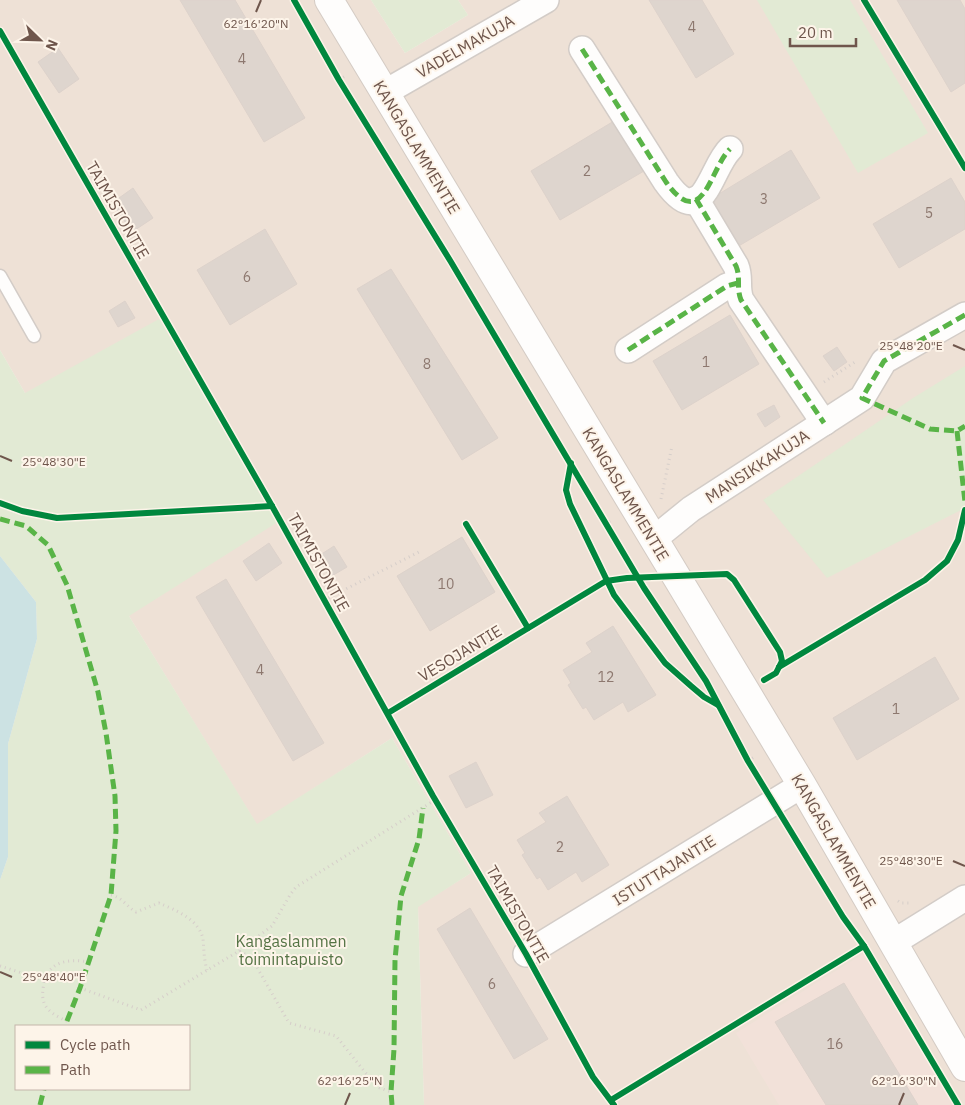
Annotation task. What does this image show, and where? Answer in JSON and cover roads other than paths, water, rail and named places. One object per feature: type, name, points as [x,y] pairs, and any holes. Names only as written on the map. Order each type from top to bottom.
[{"type":"street","name":"KANGASLAMMENTIE","points":[[329,0],[802,785],[965,1067]]},
{"type":"street","name":"VADELMAKUJA","points":[[384,92],[546,0]]},
{"type":"street","points":[[582,49],[674,193],[682,199],[690,201],[705,194],[723,155],[730,149]]},
{"type":"street","points":[[696,199],[736,266],[738,273],[737,288],[741,300],[824,423]]},
{"type":"street","points":[[628,350],[728,286],[738,283]]},
{"type":"street","name":"MANSIKKAKUJA","points":[[654,539],[691,509],[862,398],[884,361],[965,315]]},
{"type":"street","name":"ISTUTTAJANTIE","points":[[526,954],[802,785]]},
{"type":"street","points":[[894,942],[965,898]]},
{"type":"lane","points":[[0,276],[34,336]]},
{"type":"park label","name":"Kangaslammen toimintapuisto","points":[[291,950]]}]
